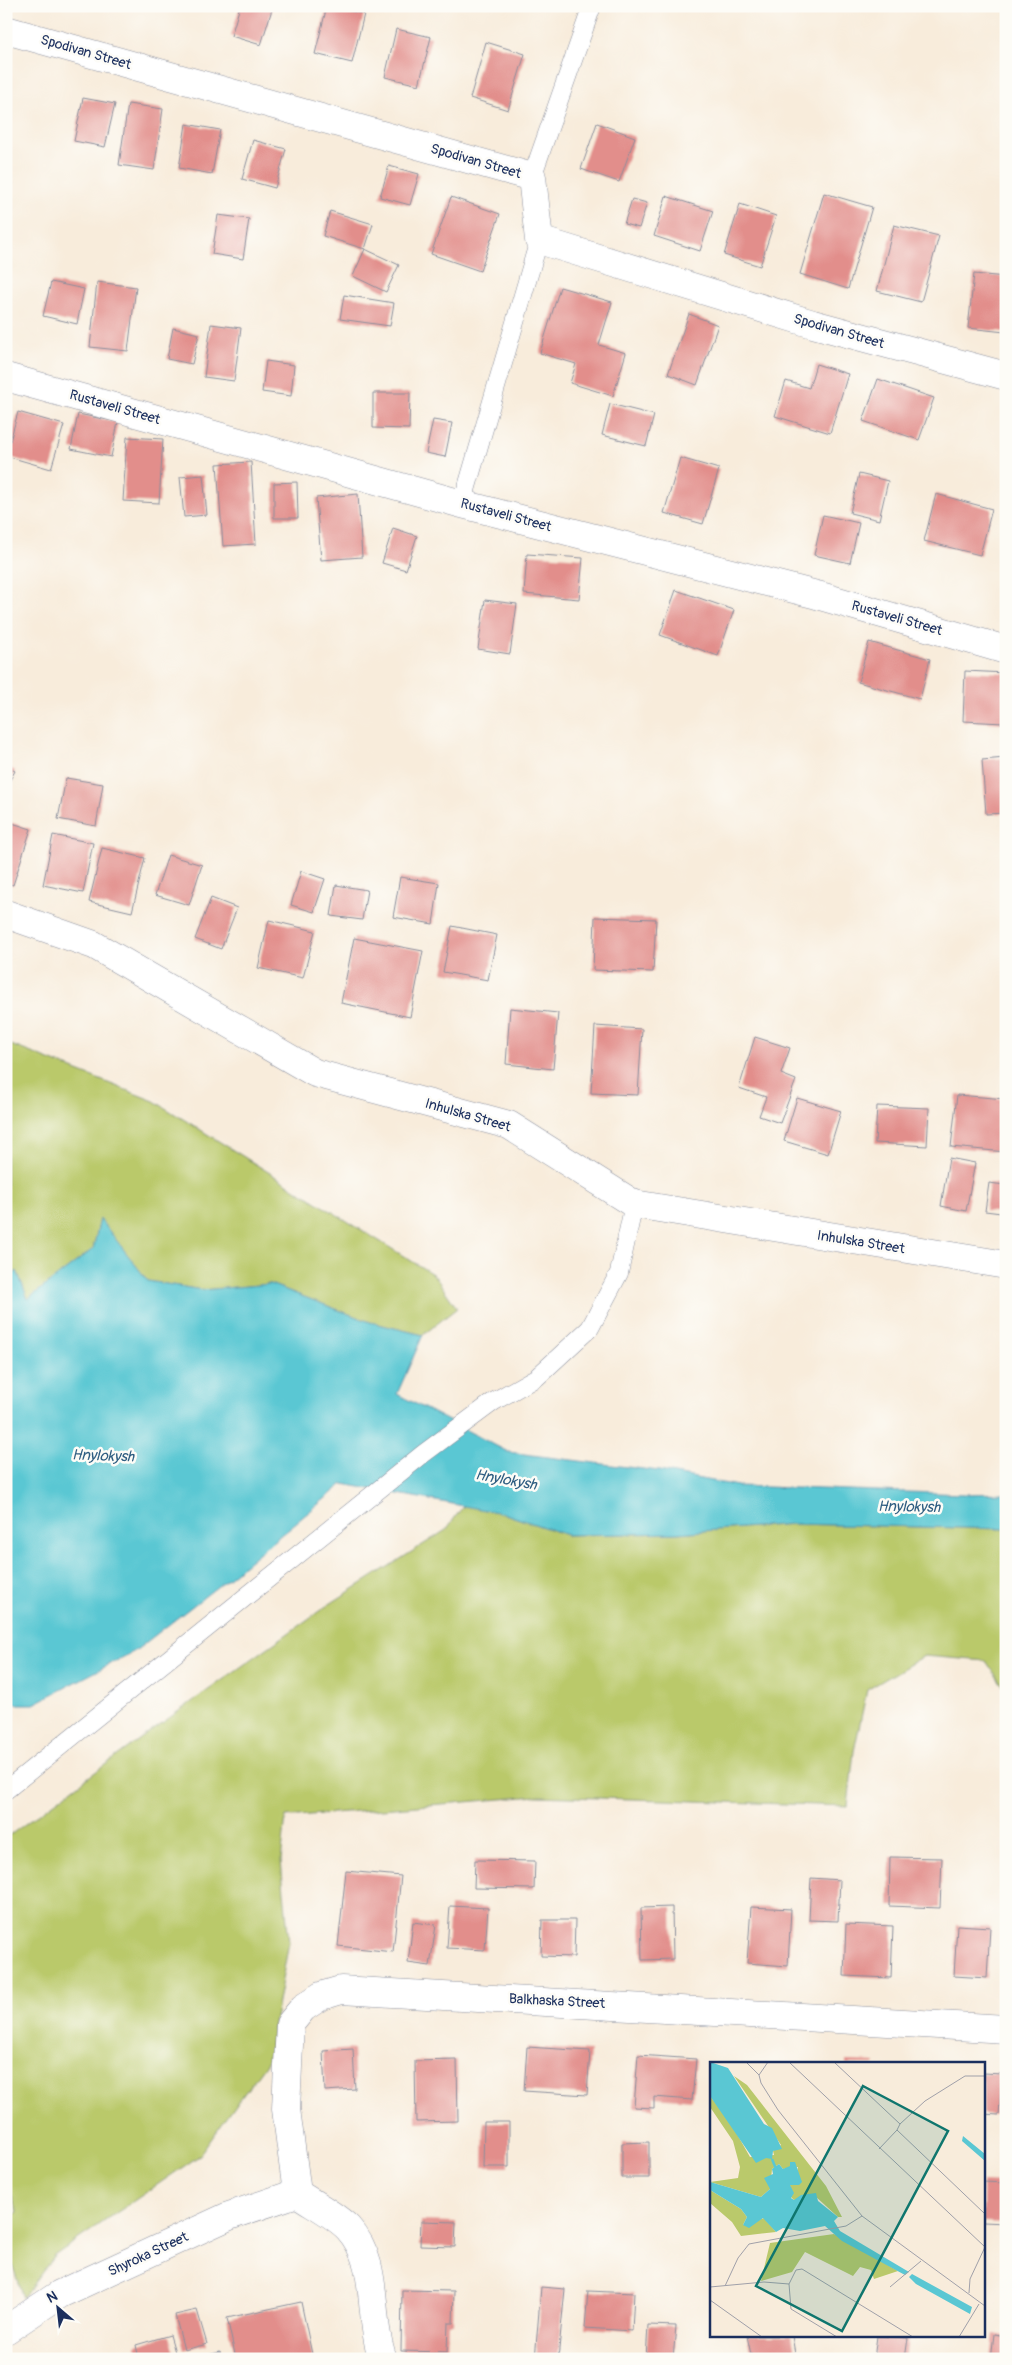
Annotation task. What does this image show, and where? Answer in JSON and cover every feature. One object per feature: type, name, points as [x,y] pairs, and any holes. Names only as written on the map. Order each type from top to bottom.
[{"type":"street","name":"Spodivan Street","points":[[6,30],[532,177],[539,240],[812,324],[1006,376]]},
{"type":"street","name":"Rustaveli Street","points":[[6,377],[462,504],[817,595],[1006,650]]},
{"type":"street","name":"Inhulska Street","points":[[6,914],[94,945],[316,1073],[509,1125],[634,1204],[1006,1265]]},
{"type":"street","name":"Balkhaska Street","points":[[297,2193],[286,2109],[290,2024],[304,2008],[321,1996],[341,1990],[1006,2029]]},
{"type":"street","name":"Shyroka Street","points":[[6,2330],[60,2294],[229,2216],[297,2193]]},
{"type":"street","points":[[297,2193],[347,2227],[361,2245],[369,2267],[375,2336],[383,2359]]},
{"type":"lane","points":[[532,177],[592,6]]},
{"type":"lane","points":[[462,504],[539,240]]},
{"type":"lane","points":[[6,1790],[353,1510],[493,1402],[537,1377],[590,1328],[619,1273],[634,1204]]},
{"type":"green space","points":[[6,1043],[154,1101],[434,1275],[457,1308],[423,1335],[370,1322],[270,1284],[202,1290],[148,1281],[100,1220],[93,1249],[28,1299],[17,1271],[6,1280]]},
{"type":"green space","points":[[464,1505],[502,1513],[567,1535],[677,1533],[793,1524],[1006,1529],[1006,1690],[986,1661],[924,1656],[867,1690],[854,1751],[848,1806],[537,1796],[286,1817],[281,1861],[289,1942],[267,2062],[199,2156],[54,2256],[23,2298],[6,2245],[6,2218],[18,2212],[6,2180],[6,1838],[155,1728],[325,1607],[446,1530]]},
{"type":"water","name":"Hnylokysh","points":[[100,1219],[148,1281],[202,1290],[270,1284],[370,1322],[423,1335],[397,1394],[508,1452],[659,1471],[738,1486],[964,1494],[1006,1493],[1006,1529],[793,1524],[677,1533],[567,1535],[502,1513],[343,1484],[135,1651],[34,1704],[6,1704],[6,1280],[17,1271],[28,1299],[93,1249]]},
{"type":"building","points":[[240,6],[273,6],[261,45],[231,36]]},
{"type":"building","points":[[327,6],[364,14],[352,63],[315,54]]},
{"type":"building","points":[[396,29],[431,37],[419,85],[385,77]]},
{"type":"building","points":[[486,42],[525,54],[508,110],[470,98]]},
{"type":"building","points":[[83,98],[115,104],[105,147],[74,141]]},
{"type":"building","points":[[128,104],[163,109],[154,170],[119,165]]},
{"type":"building","points":[[597,123],[635,137],[619,182],[581,169]]},
{"type":"building","points":[[186,124],[220,130],[212,174],[179,168]]},
{"type":"building","points":[[253,140],[286,149],[275,188],[242,179]]},
{"type":"building","points":[[389,166],[419,174],[410,205],[380,197]]},
{"type":"building","points":[[824,193],[872,207],[848,289],[800,274]]},
{"type":"building","points":[[666,196],[713,211],[700,251],[654,236]]},
{"type":"building","points":[[451,197],[500,214],[480,271],[431,254]]},
{"type":"building","points":[[632,199],[647,203],[639,228],[624,224]]},
{"type":"building","points":[[740,204],[776,216],[760,266],[724,255]]},
{"type":"building","points":[[330,211],[373,224],[365,249],[323,236]]},
{"type":"building","points":[[218,215],[249,219],[243,259],[212,254]]},
{"type":"building","points":[[894,225],[939,236],[921,302],[877,291]]},
{"type":"building","points":[[365,249],[399,265],[386,292],[353,276]]},
{"type":"building","points":[[974,274],[1006,277],[1005,332],[968,328]]},
{"type":"building","points":[[51,282],[84,289],[77,324],[43,316]]},
{"type":"building","points":[[97,282],[136,287],[128,351],[90,347]]},
{"type":"building","points":[[560,287],[612,302],[599,345],[626,353],[613,396],[570,383],[576,364],[540,353]]},
{"type":"building","points":[[344,295],[394,303],[390,326],[340,319]]},
{"type":"building","points":[[689,314],[718,325],[697,385],[668,374]]},
{"type":"building","points":[[211,324],[241,328],[234,381],[204,377]]},
{"type":"building","points":[[173,328],[199,334],[192,364],[167,359]]},
{"type":"building","points":[[266,361],[294,365],[291,396],[262,392]]},
{"type":"building","points":[[816,364],[848,374],[830,433],[775,416],[786,381],[809,388]]},
{"type":"building","points":[[878,379],[934,398],[919,440],[863,421]]},
{"type":"building","points":[[373,393],[410,393],[409,429],[373,428]]},
{"type":"building","points":[[610,404],[654,415],[646,446],[602,435]]},
{"type":"building","points":[[18,412],[64,425],[51,469],[6,456]]},
{"type":"building","points":[[78,414],[118,422],[111,457],[71,449]]},
{"type":"building","points":[[433,420],[452,423],[445,457],[426,453]]},
{"type":"building","points":[[127,437],[163,439],[159,503],[123,501]]},
{"type":"building","points":[[680,458],[719,469],[703,524],[664,513]]},
{"type":"building","points":[[251,462],[256,544],[223,546],[217,464]]},
{"type":"building","points":[[859,474],[888,481],[879,520],[850,513]]},
{"type":"building","points":[[203,475],[207,515],[184,517],[180,477]]},
{"type":"building","points":[[297,482],[298,518],[274,518],[274,483]]},
{"type":"building","points":[[358,494],[362,557],[321,560],[316,498]]},
{"type":"building","points":[[936,494],[992,509],[980,555],[924,541]]},
{"type":"building","points":[[823,515],[859,523],[850,563],[814,555]]},
{"type":"building","points":[[393,528],[417,536],[406,570],[382,563]]},
{"type":"building","points":[[527,554],[583,558],[579,599],[524,594]]},
{"type":"building","points":[[676,590],[734,610],[718,656],[660,635]]},
{"type":"building","points":[[485,600],[517,604],[510,654],[478,649]]},
{"type":"building","points":[[869,642],[930,659],[920,699],[858,682]]},
{"type":"building","points":[[965,671],[1006,673],[1004,723],[963,721]]},
{"type":"building","points":[[1006,758],[1006,813],[986,814],[982,760]]},
{"type":"building","points":[[6,766],[15,771],[6,787]]},
{"type":"building","points":[[66,778],[103,784],[96,826],[58,819]]},
{"type":"building","points":[[6,821],[31,829],[13,885],[6,883]]},
{"type":"building","points":[[53,835],[93,843],[83,893],[43,885]]},
{"type":"building","points":[[102,848],[145,858],[132,912],[89,902]]},
{"type":"building","points":[[168,855],[202,865],[189,905],[155,895]]},
{"type":"building","points":[[301,871],[325,879],[314,912],[291,905]]},
{"type":"building","points":[[400,877],[439,883],[433,924],[393,917]]},
{"type":"building","points":[[336,885],[367,890],[362,920],[331,916]]},
{"type":"building","points":[[211,898],[237,908],[221,949],[195,939]]},
{"type":"building","points":[[595,917],[656,919],[653,972],[593,970]]},
{"type":"building","points":[[269,920],[315,931],[303,978],[258,968]]},
{"type":"building","points":[[452,926],[497,935],[488,980],[443,972]]},
{"type":"building","points":[[354,938],[423,951],[410,1017],[341,1003]]},
{"type":"building","points":[[510,1008],[558,1013],[553,1069],[506,1064]]},
{"type":"building","points":[[595,1026],[642,1029],[638,1095],[591,1093]]},
{"type":"building","points":[[755,1037],[790,1048],[781,1074],[796,1080],[780,1123],[759,1116],[766,1097],[739,1088]]},
{"type":"building","points":[[957,1095],[1006,1099],[1006,1152],[951,1147]]},
{"type":"building","points":[[797,1098],[841,1111],[828,1154],[784,1141]]},
{"type":"building","points":[[877,1106],[929,1108],[927,1146],[875,1143]]},
{"type":"building","points":[[949,1158],[975,1163],[966,1211],[941,1206]]},
{"type":"building","points":[[989,1183],[1005,1185],[1001,1213],[985,1211]]},
{"type":"building","points":[[890,1857],[942,1858],[940,1908],[889,1906]]},
{"type":"building","points":[[475,1860],[535,1861],[534,1889],[474,1888]]},
{"type":"building","points":[[346,1871],[401,1876],[393,1952],[338,1946]]},
{"type":"building","points":[[811,1878],[840,1880],[838,1921],[809,1920]]},
{"type":"building","points":[[450,1906],[488,1908],[485,1950],[447,1948]]},
{"type":"building","points":[[672,1907],[673,1959],[642,1960],[641,1908]]},
{"type":"building","points":[[751,1907],[791,1909],[788,1966],[747,1963]]},
{"type":"building","points":[[542,1920],[575,1920],[574,1957],[541,1956]]},
{"type":"building","points":[[413,1922],[436,1925],[430,1966],[408,1963]]},
{"type":"building","points":[[846,1924],[893,1926],[891,1978],[844,1976]]},
{"type":"building","points":[[957,1925],[990,1927],[987,1978],[954,1976]]},
{"type":"building","points":[[527,2047],[590,2051],[587,2095],[524,2091]]},
{"type":"building","points":[[353,2049],[355,2089],[325,2091],[323,2051]]},
{"type":"building","points":[[638,2055],[696,2059],[692,2100],[654,2097],[654,2108],[634,2107]]},
{"type":"building","points":[[457,2060],[458,2121],[416,2122],[415,2061]]},
{"type":"building","points":[[984,2073],[1002,2074],[999,2115],[984,2114]]},
{"type":"building","points":[[484,2122],[509,2122],[509,2167],[483,2167]]},
{"type":"building","points":[[649,2142],[649,2178],[622,2178],[622,2143]]},
{"type":"building","points":[[984,2182],[1006,2183],[1006,2223],[984,2222]]},
{"type":"building","points":[[421,2221],[456,2222],[455,2247],[420,2246]]},
{"type":"building","points":[[541,2287],[565,2289],[558,2359],[535,2359]]},
{"type":"building","points":[[402,2290],[454,2291],[453,2323],[448,2323],[447,2352],[401,2351]]},
{"type":"building","points":[[588,2291],[634,2293],[632,2331],[585,2328]]},
{"type":"building","points":[[301,2302],[313,2359],[236,2359],[227,2318]]},
{"type":"building","points":[[197,2310],[207,2344],[184,2350],[175,2315]]},
{"type":"building","points":[[648,2325],[676,2326],[673,2359],[646,2359]]},
{"type":"building","points":[[994,2334],[1006,2336],[1006,2359],[991,2359]]},
{"type":"building","points":[[170,2335],[177,2359],[139,2359],[136,2345]]},
{"type":"building","points":[[747,2338],[792,2338],[796,2359],[752,2359]]},
{"type":"building","points":[[877,2338],[908,2338],[905,2359],[874,2359]]},
{"type":"building","points":[[220,2352],[222,2359],[203,2359],[203,2356]]}]
